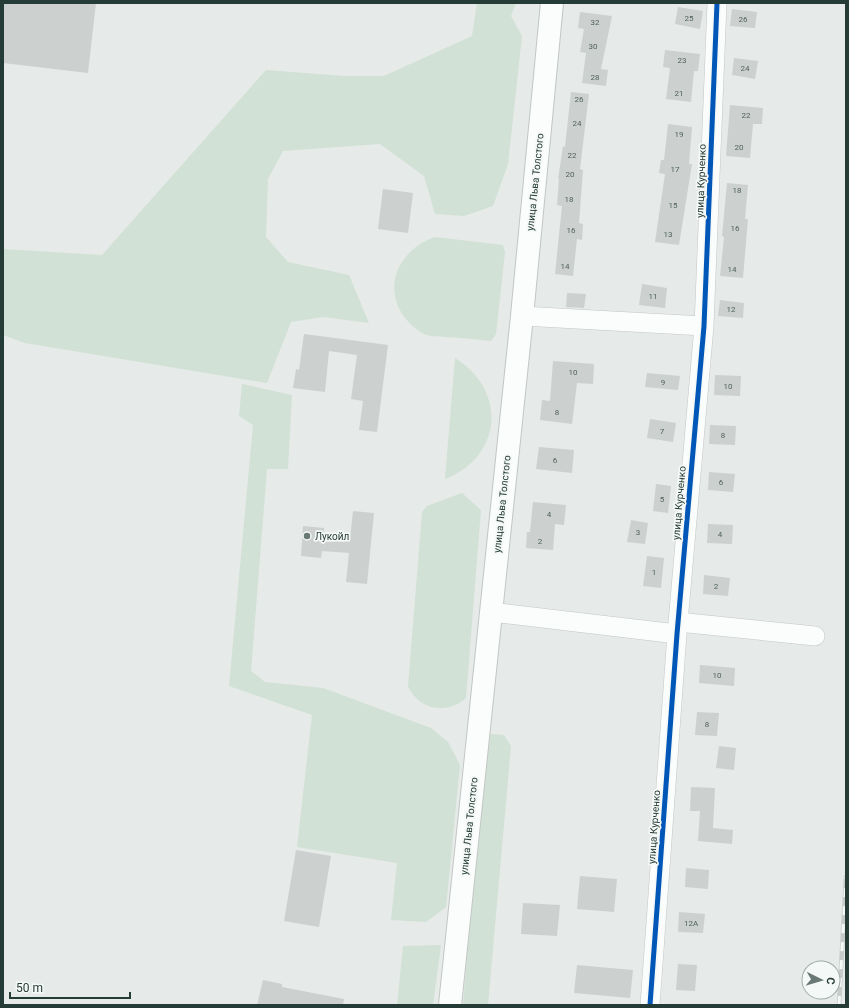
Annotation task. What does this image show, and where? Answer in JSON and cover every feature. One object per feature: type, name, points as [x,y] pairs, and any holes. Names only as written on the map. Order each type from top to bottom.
[{"type":"main road","name":"улица Льва Толстого","points":[[450,1005],[522,316],[552,3]]},
{"type":"street","name":"улица Курченко","points":[[650,1005],[677,628],[704,326],[717,3]]},
{"type":"street","points":[[522,316],[704,326]]},
{"type":"street","points":[[491,612],[677,628],[816,636]]},
{"type":"green space","points":[[477,3],[516,3],[511,16],[522,36],[508,164],[493,206],[464,216],[435,214],[424,176],[380,144],[283,151],[268,179],[266,237],[288,262],[349,275],[369,323],[323,317],[291,322],[267,383],[25,343],[3,335],[3,249],[102,255],[266,70],[344,76],[384,76],[472,36]]},
{"type":"green space","points":[[435,237],[503,245],[505,252],[496,334],[491,341],[424,334],[405,318],[398,306],[395,294],[395,281],[398,270],[404,259],[412,250]]},
{"type":"green space","points":[[455,358],[472,372],[484,388],[490,405],[491,423],[487,440],[478,455],[464,469],[445,479]]},
{"type":"green space","points":[[242,384],[292,395],[288,469],[267,469],[251,671],[265,682],[323,688],[431,728],[448,742],[460,765],[446,907],[426,922],[391,920],[397,863],[297,847],[312,715],[229,686],[253,425],[239,416]]},
{"type":"green space","points":[[462,493],[481,510],[466,698],[450,707],[434,708],[419,701],[408,687],[422,512],[427,506]]},
{"type":"green space","points":[[491,734],[504,735],[511,746],[488,1005],[463,1005],[485,740]]},
{"type":"green space","points":[[441,945],[433,1005],[397,1005],[403,946]]},
{"type":"building","points":[[3,3],[96,3],[88,73],[3,63]]},
{"type":"building","points":[[678,7],[703,11],[700,29],[675,24]]},
{"type":"building","points":[[732,9],[757,12],[755,28],[730,26]]},
{"type":"building","points":[[580,12],[612,16],[601,69],[608,70],[606,86],[582,83],[586,53],[580,52],[584,29],[578,28]]},
{"type":"building","points":[[665,50],[700,54],[698,71],[694,71],[691,102],[666,99],[670,68],[663,67]]},
{"type":"building","points":[[734,58],[758,61],[755,79],[732,75]]},
{"type":"building","points":[[571,92],[589,94],[580,169],[583,170],[579,223],[583,224],[582,240],[577,239],[573,276],[555,274],[562,206],[557,205],[558,179],[563,146],[565,147]]},
{"type":"building","points":[[730,105],[763,108],[762,124],[753,124],[750,158],[726,156]]},
{"type":"building","points":[[668,124],[692,127],[689,164],[692,164],[679,245],[655,242],[665,174],[659,173],[661,160],[664,160]]},
{"type":"building","points":[[727,183],[748,185],[745,219],[748,219],[743,278],[720,276]]},
{"type":"building","points":[[383,189],[413,193],[408,233],[378,229]]},
{"type":"building","points":[[642,284],[667,288],[665,308],[639,305]]},
{"type":"building","points":[[567,293],[586,294],[584,308],[566,307]]},
{"type":"building","points":[[720,300],[744,303],[743,318],[718,316]]},
{"type":"building","points":[[304,334],[388,345],[377,432],[359,430],[363,401],[351,399],[357,355],[329,351],[325,392],[293,388],[296,369],[299,370]]},
{"type":"building","points":[[553,361],[594,364],[593,384],[577,383],[572,424],[540,420],[542,400],[550,401]]},
{"type":"building","points":[[647,373],[680,376],[678,390],[645,387]]},
{"type":"building","points":[[715,375],[741,376],[740,396],[714,395]]},
{"type":"building","points":[[650,419],[676,423],[673,442],[647,438]]},
{"type":"building","points":[[710,425],[736,426],[735,445],[709,444]]},
{"type":"building","points":[[539,447],[574,450],[572,473],[536,469]]},
{"type":"building","points":[[709,472],[735,474],[733,492],[708,490]]},
{"type":"building","points":[[656,484],[671,486],[668,513],[653,511]]},
{"type":"building","points":[[533,502],[566,505],[564,525],[555,524],[553,550],[526,548],[527,532],[530,532]]},
{"type":"building","points":[[353,511],[374,513],[367,584],[346,582],[349,553],[322,551],[321,558],[301,556],[303,526],[324,528],[323,537],[350,539]]},
{"type":"building","points":[[631,520],[648,523],[645,544],[627,542]]},
{"type":"building","points":[[708,524],[733,525],[732,544],[707,543]]},
{"type":"building","points":[[647,556],[664,558],[661,588],[643,586]]},
{"type":"building","points":[[704,575],[730,578],[728,596],[703,594]]},
{"type":"building","points":[[700,665],[735,668],[734,686],[699,683]]},
{"type":"building","points":[[697,712],[719,713],[717,736],[695,735]]},
{"type":"building","points":[[719,746],[736,748],[734,770],[716,768]]},
{"type":"building","points":[[691,787],[715,788],[713,828],[733,830],[732,844],[698,841],[700,811],[690,811]]},
{"type":"building","points":[[296,850],[331,856],[319,927],[284,921]]},
{"type":"building","points":[[686,868],[709,870],[708,889],[685,887]]},
{"type":"building","points":[[580,876],[617,879],[614,912],[577,909]]},
{"type":"building","points":[[523,903],[560,905],[557,936],[521,934]]},
{"type":"building","points":[[679,912],[705,914],[703,933],[678,932]]},
{"type":"building","points":[[678,964],[697,965],[695,991],[676,990]]},
{"type":"building","points":[[577,965],[633,970],[630,998],[574,993]]},
{"type":"building","points":[[263,980],[282,984],[282,987],[344,999],[343,1005],[257,1005]]},
{"type":"railway","points":[[839,1005],[846,877]]},
{"type":"cycle path","points":[[650,1005],[677,634],[704,326],[717,3]]},
{"type":"place","name":"Лукойл","points":[[307,536]]}]
